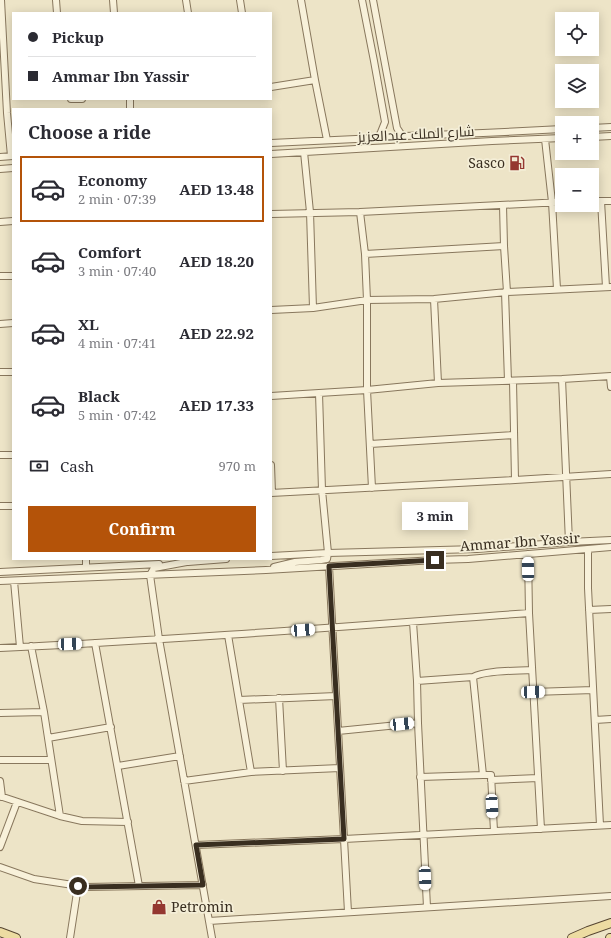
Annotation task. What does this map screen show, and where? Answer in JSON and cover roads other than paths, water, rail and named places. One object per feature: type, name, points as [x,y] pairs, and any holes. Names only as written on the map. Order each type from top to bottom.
[{"type":"main road","points":[[572,938],[611,923]]},
{"type":"main road","points":[[0,932],[16,938]]},
{"type":"street","points":[[0,157],[12,156],[7,113],[10,97],[1,14],[1,0]]},
{"type":"street","points":[[56,0],[57,12]]},
{"type":"street","points":[[113,0],[114,12]]},
{"type":"street","points":[[186,0],[188,12]]},
{"type":"street","points":[[240,0],[242,12]]},
{"type":"street","points":[[301,0],[315,80],[328,140]]},
{"type":"street","points":[[362,0],[385,122],[378,138]]},
{"type":"street","points":[[373,0],[398,131],[405,136]]},
{"type":"street","points":[[272,86],[315,80]]},
{"type":"street","points":[[0,114],[7,113]]},
{"type":"street","points":[[385,122],[391,123],[396,121]]},
{"type":"street","points":[[599,128],[611,127]]},
{"type":"street","name":"شارع الملك عبدالعزيز","points":[[272,143],[555,129]]},
{"type":"street","points":[[599,137],[611,136]]},
{"type":"street","name":"شارع الملك عبدالعزيز","points":[[272,154],[555,138]]},
{"type":"street","points":[[544,139],[552,202],[557,289]]},
{"type":"street","points":[[304,152],[310,212],[313,308]]},
{"type":"street","points":[[0,169],[12,168]]},
{"type":"street","points":[[272,310],[313,308],[367,300],[434,299],[506,292],[608,287],[601,201],[611,201]]},
{"type":"street","points":[[272,214],[360,212],[552,202]]},
{"type":"street","points":[[503,205],[515,480]]},
{"type":"street","points":[[360,212],[365,254],[367,300],[367,390],[372,488]]},
{"type":"street","points":[[0,222],[12,221]]},
{"type":"street","points":[[603,240],[611,240]]},
{"type":"street","points":[[365,254],[504,246]]},
{"type":"street","points":[[0,276],[12,276]]},
{"type":"street","points":[[434,299],[438,383]]},
{"type":"street","points":[[0,324],[12,323]]},
{"type":"street","points":[[0,372],[12,372]]},
{"type":"street","points":[[272,396],[367,390],[438,383],[611,377],[611,387]]},
{"type":"street","points":[[562,379],[569,542]]},
{"type":"street","points":[[260,571],[295,562],[327,559],[328,553],[322,490],[319,393]]},
{"type":"street","points":[[370,444],[514,435]]},
{"type":"street","points":[[0,455],[12,455]]},
{"type":"street","points":[[272,493],[611,474]]},
{"type":"street","points":[[0,506],[12,506]]},
{"type":"street","name":"Ammar Ibn Yassir","points":[[272,556],[477,549],[611,540]]},
{"type":"street","name":"Ammar Ibn Yassir","points":[[0,581],[260,571],[468,559],[611,547]]},
{"type":"street","points":[[588,549],[589,610],[600,825]]},
{"type":"street","points":[[528,554],[529,613],[541,828]]},
{"type":"street","points":[[86,560],[86,567]]},
{"type":"street","points":[[0,572],[209,560]]},
{"type":"street","points":[[192,561],[154,568],[150,575],[159,639],[212,938]]},
{"type":"street","points":[[329,566],[348,912]]},
{"type":"street","points":[[14,581],[20,647]]},
{"type":"street","points":[[589,610],[611,609]]},
{"type":"street","points":[[0,648],[228,635],[529,613]]},
{"type":"street","points":[[412,622],[417,681],[426,907]]},
{"type":"street","points":[[228,635],[251,772]]},
{"type":"street","points":[[95,643],[139,886]]},
{"type":"street","points":[[31,646],[44,712],[60,816]]},
{"type":"street","points":[[417,681],[473,677],[486,673],[532,670]]},
{"type":"street","points":[[473,677],[483,775]]},
{"type":"street","points":[[533,692],[593,690]]},
{"type":"street","points":[[239,700],[336,696]]},
{"type":"street","points":[[279,698],[283,771]]},
{"type":"street","points":[[0,713],[44,712]]},
{"type":"street","points":[[594,720],[611,719]]},
{"type":"street","points":[[338,731],[418,723]]},
{"type":"street","points":[[48,738],[111,727]]},
{"type":"street","points":[[118,766],[180,756]]},
{"type":"street","points":[[0,760],[51,760]]},
{"type":"street","points":[[184,781],[251,772],[340,768]]},
{"type":"street","points":[[420,777],[490,775],[494,831]]},
{"type":"street","points":[[491,780],[538,778]]},
{"type":"street","points":[[0,781],[1,797],[60,816],[82,821],[128,822]]},
{"type":"street","points":[[0,847],[18,802]]},
{"type":"street","points":[[196,845],[611,825]]},
{"type":"street","points":[[0,867],[34,880],[86,887],[203,885]]},
{"type":"street","points":[[70,938],[78,886]]},
{"type":"street","points":[[209,921],[611,896]]},
{"type":"place","name":"Sasco","points":[[517,163]]},
{"type":"place","name":"Petromin","points":[[159,907]]}]
